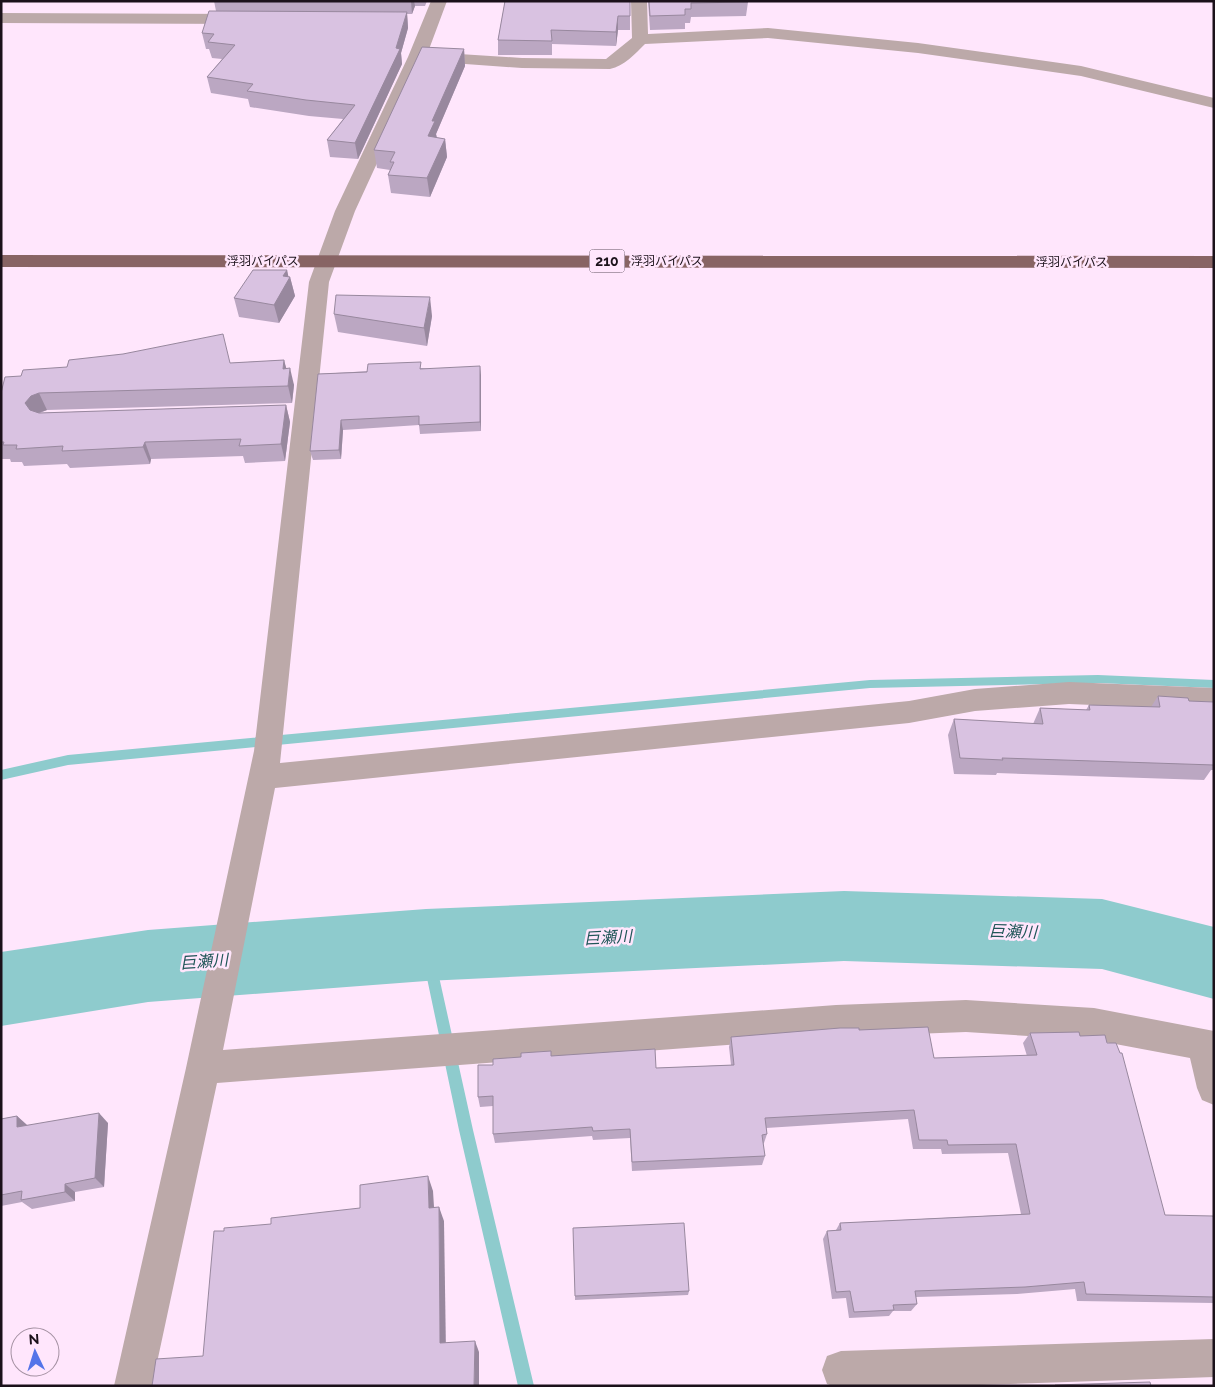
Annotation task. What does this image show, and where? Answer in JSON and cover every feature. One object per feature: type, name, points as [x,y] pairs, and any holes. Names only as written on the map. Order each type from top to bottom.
[{"type":"highway","name":"浮羽バイパス","points":[[1,261],[1214,262]]},
{"type":"street","points":[[133,1386],[206,1053],[267,751],[295,412],[319,282],[345,211],[417,57],[439,1]]},
{"type":"street","points":[[639,1],[640,39]]},
{"type":"street","points":[[1,18],[262,20]]},
{"type":"street","points":[[411,20],[430,21]]},
{"type":"street","points":[[417,57],[522,63],[610,64],[627,52],[640,39],[768,33],[918,48],[1081,71],[1214,103]]},
{"type":"street","points":[[267,751],[909,712],[975,700],[1069,693],[1214,699]]},
{"type":"street","points":[[206,1053],[425,1051],[836,1021],[966,1016],[1094,1024],[1209,1046],[1214,1088]]},
{"type":"street","points":[[841,1370],[979,1375],[1214,1358]]},
{"type":"building","points":[[505,1],[630,1],[630,16],[618,16],[616,32],[551,30],[552,41],[498,40]]},
{"type":"building","points":[[649,1],[748,2],[691,3],[691,9],[685,9],[685,15],[650,16]]},
{"type":"building","points":[[209,11],[407,12],[396,48],[400,49],[355,143],[327,140],[355,105],[247,91],[253,84],[207,77],[235,45],[208,42],[214,34],[202,33]]},
{"type":"building","points":[[422,47],[464,49],[432,121],[435,121],[428,136],[445,139],[427,178],[388,175],[394,162],[390,162],[395,152],[374,150]]},
{"type":"building","points":[[253,270],[287,270],[283,276],[290,277],[274,305],[234,298]]},
{"type":"building","points":[[336,295],[430,297],[424,328],[334,314]]},
{"type":"building","points":[[223,334],[230,363],[284,360],[283,369],[290,368],[288,386],[39,393],[31,396],[25,403],[30,410],[39,413],[286,405],[281,444],[239,446],[241,439],[145,442],[143,447],[62,451],[63,446],[16,449],[17,445],[3,445],[4,442],[1,442],[1,393],[5,377],[21,376],[23,370],[67,367],[69,360],[123,354]]},
{"type":"building","points":[[421,362],[420,369],[480,366],[480,422],[419,425],[419,416],[341,420],[339,450],[310,451],[318,374],[367,372],[368,364]]},
{"type":"building","points":[[1158,696],[1188,698],[1189,701],[1214,702],[1214,765],[960,758],[954,719],[1043,724],[1040,708],[1090,710],[1089,705],[1160,707]]},
{"type":"building","points":[[928,1027],[934,1058],[1037,1055],[1030,1033],[1079,1032],[1080,1036],[1105,1035],[1107,1043],[1116,1043],[1120,1053],[1122,1053],[1165,1215],[1213,1216],[1214,1218],[1214,1297],[1086,1294],[1084,1282],[1025,1287],[915,1291],[917,1304],[893,1305],[894,1310],[854,1312],[850,1291],[836,1292],[827,1231],[841,1230],[840,1223],[1030,1214],[1016,1144],[948,1145],[947,1140],[919,1140],[914,1110],[765,1118],[767,1134],[762,1135],[765,1156],[632,1162],[630,1129],[593,1131],[592,1127],[493,1134],[493,1096],[478,1097],[478,1065],[493,1065],[493,1059],[521,1057],[521,1053],[551,1051],[551,1056],[655,1049],[656,1068],[734,1065],[731,1037],[840,1028],[859,1028],[859,1030]]},
{"type":"building","points":[[99,1113],[95,1178],[65,1184],[65,1192],[21,1200],[22,1191],[1,1195],[1,1119],[17,1116],[17,1127]]},
{"type":"building","points":[[428,1176],[429,1208],[439,1207],[440,1343],[475,1341],[474,1386],[152,1386],[156,1359],[203,1356],[214,1231],[224,1231],[224,1228],[271,1224],[271,1218],[360,1208],[360,1185]]},
{"type":"building","points":[[684,1223],[689,1291],[575,1296],[573,1228]]},
{"type":"building","points":[[1150,1382],[1151,1386],[1055,1386],[1055,1385]]},
{"type":"waterway","points":[[1,775],[68,760],[870,684],[1098,679],[1214,684]]},
{"type":"waterway","name":"巨瀬川","points":[[1,989],[148,966],[426,945],[844,926],[1102,934],[1214,963]]},
{"type":"waterway","points":[[426,945],[466,1130],[526,1386]]}]
